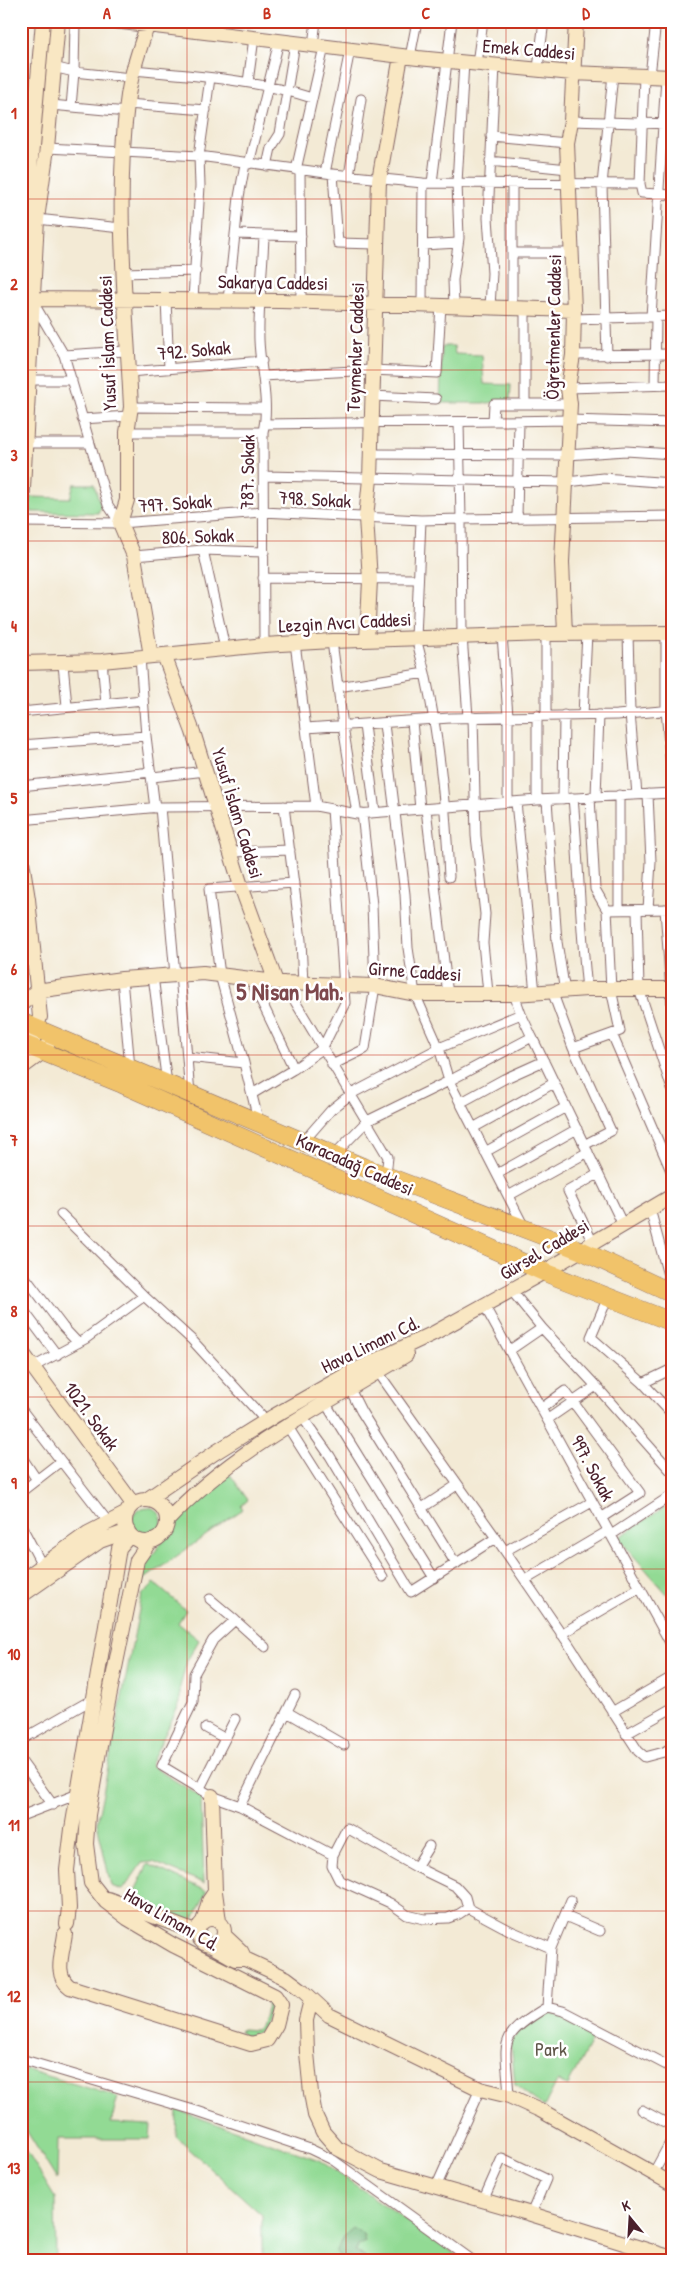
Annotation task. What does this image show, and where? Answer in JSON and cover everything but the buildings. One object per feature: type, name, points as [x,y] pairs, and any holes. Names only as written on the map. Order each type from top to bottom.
[{"type":"highway","name":"Karacadağ Caddesi","points":[[21,1022],[35,1043],[544,1272],[672,1322]]},
{"type":"highway","name":"Karacadağ Caddesi","points":[[35,1043],[130,1068],[386,1176],[525,1229],[586,1246],[672,1291]]},
{"type":"street","points":[[21,265],[22,226],[27,204],[43,21]]},
{"type":"street","points":[[21,527],[37,219],[47,148],[58,21]]},
{"type":"street","points":[[71,107],[75,21]]},
{"type":"street","name":"Emek Caddesi","points":[[114,21],[199,26],[254,38],[405,57],[538,68],[572,73],[669,77]]},
{"type":"street","points":[[301,301],[298,170],[312,98],[319,46],[316,21]]},
{"type":"street","points":[[405,57],[417,21]]},
{"type":"street","points":[[263,376],[372,370],[436,373],[458,243],[457,183],[470,63],[483,21]]},
{"type":"street","points":[[538,68],[544,21]]},
{"type":"street","name":"Öğretmenler Caddesi","points":[[565,634],[562,562],[566,517],[570,404],[568,388],[573,355],[574,314],[567,143],[571,121],[576,21]]},
{"type":"street","points":[[656,21],[642,123],[640,184],[642,193],[672,195]]},
{"type":"street","points":[[662,21],[672,23]]},
{"type":"street","points":[[422,304],[423,245],[428,183],[449,61],[449,22]]},
{"type":"street","name":"Yusuf İslam Caddesi","points":[[147,23],[132,74],[124,151],[121,228],[130,412],[127,432],[127,500],[120,523],[134,556],[152,656],[206,771],[241,886],[280,982]]},
{"type":"street","points":[[248,82],[254,38]]},
{"type":"street","points":[[228,300],[235,234],[248,164],[279,41]]},
{"type":"street","points":[[267,166],[271,148],[280,134],[296,43]]},
{"type":"street","points":[[350,50],[329,174],[338,243],[376,244]]},
{"type":"street","name":"Teymenler Caddesi","points":[[367,640],[370,580],[366,518],[370,479],[372,370],[376,303],[376,244],[380,180],[405,57]]},
{"type":"street","points":[[490,307],[492,273],[488,218],[495,65]]},
{"type":"street","points":[[53,67],[74,72],[210,78],[248,82],[288,90],[312,98]]},
{"type":"street","points":[[607,356],[602,185],[613,74]]},
{"type":"street","points":[[655,385],[653,317],[658,194],[667,124],[669,77]]},
{"type":"street","points":[[192,299],[196,271],[197,214],[200,186],[199,156],[210,78]]},
{"type":"street","points":[[349,176],[361,99]]},
{"type":"street","points":[[51,105],[206,110]]},
{"type":"street","points":[[571,121],[667,124]]},
{"type":"street","points":[[491,136],[567,143]]},
{"type":"street","points":[[47,148],[199,156],[329,174],[428,183],[640,184]]},
{"type":"street","points":[[490,161],[568,169]]},
{"type":"street","points":[[512,184],[512,252],[525,404]]},
{"type":"street","points":[[37,219],[121,228]]},
{"type":"street","points":[[235,234],[301,236]]},
{"type":"street","name":"787. Sokak","points":[[264,235],[259,340],[264,408],[264,645]]},
{"type":"street","points":[[423,245],[458,243]]},
{"type":"street","points":[[512,252],[573,253]]},
{"type":"street","points":[[123,273],[196,271]]},
{"type":"street","points":[[32,299],[64,355],[108,505],[120,523]]},
{"type":"street","name":"Sakarya Caddesi","points":[[32,299],[192,299],[422,304],[518,308],[574,314]]},
{"type":"street","points":[[166,300],[169,369]]},
{"type":"street","points":[[574,314],[605,318],[672,316]]},
{"type":"street","points":[[64,355],[126,350]]},
{"type":"street","points":[[573,355],[672,354]]},
{"type":"street","name":"792. Sokak","points":[[129,372],[262,361]]},
{"type":"street","points":[[29,380],[72,380]]},
{"type":"street","points":[[568,388],[672,385]]},
{"type":"street","points":[[372,396],[436,399]]},
{"type":"street","points":[[493,421],[494,404],[570,404]]},
{"type":"street","points":[[82,419],[130,412],[264,408]]},
{"type":"street","points":[[127,432],[372,423],[493,421],[569,420],[672,423]]},
{"type":"street","points":[[518,421],[518,518]]},
{"type":"street","points":[[460,422],[462,636],[471,717],[480,882],[485,914],[483,943],[488,993]]},
{"type":"street","points":[[26,443],[89,442]]},
{"type":"street","points":[[370,454],[567,455],[626,451],[672,454]]},
{"type":"street","points":[[264,476],[567,482],[603,478],[672,483]]},
{"type":"street","name":"797. Sokak","points":[[22,522],[120,523],[263,512]]},
{"type":"street","name":"798. Sokak","points":[[263,512],[421,520],[672,516]]},
{"type":"street","points":[[421,520],[416,638],[435,719],[446,807],[449,877]]},
{"type":"street","points":[[203,550],[225,648]]},
{"type":"street","name":"806. Sokak","points":[[134,556],[203,550],[264,552]]},
{"type":"street","points":[[263,578],[418,579]]},
{"type":"street","points":[[583,715],[586,633]]},
{"type":"street","name":"Lezgin Avcı Caddesi","points":[[21,663],[63,664],[102,662],[225,648],[332,641],[586,633],[669,633]]},
{"type":"street","points":[[628,633],[630,714],[637,795]]},
{"type":"street","points":[[669,633],[669,710],[672,779]]},
{"type":"street","points":[[537,800],[546,634]]},
{"type":"street","points":[[502,635],[512,802],[535,993]]},
{"type":"street","points":[[332,641],[343,726],[360,814],[372,905],[375,986],[365,1049],[332,1065]]},
{"type":"street","points":[[295,643],[316,806]]},
{"type":"street","points":[[152,656],[144,700],[146,736],[157,807],[190,1094]]},
{"type":"street","points":[[102,662],[106,704]]},
{"type":"street","points":[[63,664],[68,706]]},
{"type":"street","points":[[338,687],[425,673]]},
{"type":"street","points":[[21,712],[144,700]]},
{"type":"street","points":[[306,728],[471,717],[630,714],[669,710]]},
{"type":"street","points":[[563,799],[564,715]]},
{"type":"street","points":[[573,1048],[620,1031],[611,989],[607,910],[595,889],[593,797],[599,715]]},
{"type":"street","points":[[412,721],[448,994]]},
{"type":"street","points":[[384,724],[405,894],[408,948],[415,994],[439,1048],[449,1081],[525,1229]]},
{"type":"street","points":[[364,725],[375,812]]},
{"type":"street","points":[[21,745],[146,736]]},
{"type":"street","points":[[21,786],[206,771]]},
{"type":"street","points":[[21,820],[157,807],[217,805],[316,806],[360,814],[475,804],[672,793]]},
{"type":"street","points":[[648,794],[651,862],[648,909]]},
{"type":"street","points":[[619,795],[619,910]]},
{"type":"street","points":[[573,798],[579,859],[580,923],[587,989]]},
{"type":"street","points":[[508,1196],[586,1149],[611,1131],[573,1048],[558,991],[557,942],[547,800]]},
{"type":"street","points":[[284,806],[301,940],[303,984]]},
{"type":"street","points":[[252,1094],[294,1069],[322,1049],[345,1003],[332,809]]},
{"type":"street","points":[[231,852],[290,850]]},
{"type":"street","points":[[21,855],[40,1017],[35,1043],[21,1068]]},
{"type":"street","points":[[259,1123],[220,975],[209,889],[294,883]]},
{"type":"street","points":[[607,910],[668,909],[672,1006]]},
{"type":"street","points":[[637,910],[639,989],[672,1089]]},
{"type":"street","name":"Girne Caddesi","points":[[36,991],[122,979],[203,973],[303,984],[375,986],[415,994],[514,994],[587,989],[671,988]]},
{"type":"street","points":[[153,976],[167,1084]]},
{"type":"street","points":[[250,978],[294,1069]]},
{"type":"street","points":[[122,979],[130,1068]]},
{"type":"street","points":[[280,982],[351,1094],[388,1157],[386,1176]]},
{"type":"street","points":[[21,1006],[36,991]]},
{"type":"street","points":[[514,994],[521,1014],[623,1225]]},
{"type":"street","points":[[302,1142],[331,1110],[351,1094],[439,1048],[521,1014]]},
{"type":"street","points":[[612,1034],[672,1173]]},
{"type":"street","points":[[334,1155],[367,1121],[449,1081],[532,1037]]},
{"type":"street","points":[[187,1057],[244,1062]]},
{"type":"street","points":[[460,1103],[504,1079],[544,1061]]},
{"type":"street","points":[[473,1128],[554,1083]]},
{"type":"street","points":[[486,1152],[566,1107]]},
{"type":"street","points":[[497,1174],[577,1129]]},
{"type":"street","points":[[586,1246],[568,1191],[598,1174]]},
{"type":"street","name":"Gürsel Caddesi","points":[[434,1333],[544,1272],[672,1196]]},
{"type":"street","points":[[650,1209],[672,1291]]},
{"type":"street","points":[[61,1214],[144,1296],[192,1340],[266,1421]]},
{"type":"street","points":[[21,1285],[28,1281],[63,1328],[78,1343]]},
{"type":"street","points":[[511,1290],[542,1328],[672,1472]]},
{"type":"street","points":[[33,1367],[78,1343],[144,1296]]},
{"type":"street","points":[[608,1297],[591,1337],[643,1383],[672,1414]]},
{"type":"street","name":"997. Sokak","points":[[484,1305],[672,1646]]},
{"type":"street","points":[[21,1307],[57,1355]]},
{"type":"street","points":[[510,1350],[542,1328]]},
{"type":"street","name":"Hava Limanı Cd.","points":[[21,1580],[88,1533],[109,1523],[266,1421],[351,1372],[434,1333]]},
{"type":"street","name":"Hava Limanı Cd.","points":[[167,1521],[183,1504],[231,1463],[417,1348],[434,1333]]},
{"type":"street","name":"1021. Sokak","points":[[21,1351],[135,1506]]},
{"type":"street","points":[[643,1383],[672,1369]]},
{"type":"street","points":[[378,1372],[525,1580],[638,1751],[645,1757],[664,1752],[672,1747]]},
{"type":"street","points":[[548,1420],[596,1386]]},
{"type":"street","points":[[350,1389],[456,1564]]},
{"type":"street","points":[[542,1408],[565,1391],[640,1493],[601,1518]]},
{"type":"street","points":[[326,1404],[434,1578]]},
{"type":"street","points":[[21,1409],[109,1523]]},
{"type":"street","points":[[303,1418],[334,1463],[411,1592],[496,1538]]},
{"type":"street","points":[[288,1427],[383,1577]]},
{"type":"street","points":[[21,1456],[37,1480]]},
{"type":"street","points":[[23,1488],[62,1461]]},
{"type":"street","points":[[422,1508],[457,1485]]},
{"type":"street","points":[[525,1580],[610,1533],[672,1495]]},
{"type":"street","points":[[505,1551],[592,1502]]},
{"type":"street","points":[[158,1504],[166,1515],[167,1521],[162,1534],[150,1541],[136,1539],[129,1533],[126,1526],[135,1506],[158,1504]]},
{"type":"street","points":[[21,1526],[42,1565]]},
{"type":"street","points":[[21,1596],[100,1541],[129,1533]]},
{"type":"street","name":"Hava Limanı Cd.","points":[[129,1533],[119,1548],[93,1699],[68,1870],[69,1908],[59,1973],[62,1980],[70,1987],[240,2042],[258,2044],[270,2036],[280,2010],[278,1999],[275,1996],[126,1918],[100,1897],[91,1883],[86,1844],[88,1814],[105,1717],[137,1560],[150,1541]]},
{"type":"street","points":[[562,1634],[640,1588]]},
{"type":"street","points":[[210,1599],[265,1647]]},
{"type":"street","points":[[663,1630],[672,1618]]},
{"type":"street","points":[[235,1620],[213,1640],[194,1674],[193,1702],[162,1766],[212,1796],[240,1806],[333,1855]]},
{"type":"street","points":[[612,1712],[672,1677]]},
{"type":"street","points":[[240,1806],[295,1695]]},
{"type":"street","points":[[21,1740],[93,1699]]},
{"type":"street","points":[[626,1734],[672,1708]]},
{"type":"street","points":[[287,1712],[344,1745]]},
{"type":"street","points":[[200,1788],[235,1719]]},
{"type":"street","points":[[206,1728],[224,1738]]},
{"type":"street","points":[[21,1761],[53,1805]]},
{"type":"street","points":[[21,1816],[78,1794]]},
{"type":"street","points":[[212,1796],[215,1892],[219,1921],[224,1928],[224,1936],[220,1943],[212,1946]]},
{"type":"street","points":[[468,1908],[448,1918],[424,1919],[407,1915],[390,1903],[339,1880],[332,1866],[333,1855],[347,1828],[416,1867],[455,1886],[465,1897],[468,1908],[511,1931],[551,1948]]},
{"type":"street","points":[[416,1867],[429,1846]]},
{"type":"street","points":[[68,1888],[80,1888],[91,1883]]},
{"type":"street","points":[[215,1892],[209,1901],[200,1927],[204,1944],[212,1946],[236,1959],[245,1959],[286,1978],[329,2015],[480,2089],[509,2096],[540,2110],[672,2184]]},
{"type":"street","points":[[100,1897],[200,1927]]},
{"type":"street","points":[[547,2007],[551,1948],[571,1900]]},
{"type":"street","points":[[565,1916],[600,1932]]},
{"type":"street","points":[[200,1927],[211,1919],[219,1921]]},
{"type":"street","points":[[224,1936],[241,1952],[245,1959]]},
{"type":"street","points":[[311,2000],[306,2020],[306,2053],[315,2115],[323,2132],[337,2148],[381,2171],[531,2214],[672,2258]]},
{"type":"street","points":[[509,2096],[506,2050],[508,2036],[519,2024],[547,2007],[563,2011],[672,2068]]},
{"type":"street","points":[[21,2059],[198,2111],[310,2149],[333,2160],[472,2260]]},
{"type":"street","points":[[436,2187],[480,2089]]},
{"type":"street","points":[[642,2110],[672,2126]]},
{"type":"street","points":[[653,2174],[672,2138]]},
{"type":"street","points":[[483,2201],[502,2158],[546,2179],[531,2214]]},
{"type":"green space","points":[[442,346],[454,346],[455,354],[482,355],[484,384],[511,385],[510,400],[488,403],[440,403]]},
{"type":"green space","points":[[74,484],[94,484],[101,507],[98,513],[31,512],[30,497],[70,498]]},
{"type":"green space","points":[[229,1473],[248,1500],[241,1506],[243,1509],[146,1578],[138,1587],[142,1570],[178,1519],[195,1499]]},
{"type":"green space","points":[[672,1502],[672,1590],[668,1595],[618,1538]]},
{"type":"green space","points":[[147,1507],[158,1511],[162,1522],[158,1533],[147,1537],[136,1533],[132,1522],[136,1511]]},
{"type":"green space","points":[[154,1583],[186,1610],[178,1623],[199,1640],[187,1661],[180,1687],[180,1703],[150,1765],[201,1797],[204,1883],[153,1862],[142,1863],[123,1890],[111,1886],[97,1823],[142,1595]]},
{"type":"green space","points":[[148,1864],[207,1891],[191,1924],[132,1897]]},
{"type":"green space","points":[[272,1999],[261,2029],[251,2036],[244,2036],[240,2032],[242,2029],[256,2030],[260,2025],[269,2000]]},
{"type":"green space","name":"Park","points":[[547,2013],[553,2013],[595,2034],[568,2085],[557,2081],[544,2107],[515,2085],[511,2042],[519,2030]]},
{"type":"green space","points":[[21,2068],[118,2097],[111,2123],[151,2125],[150,2139],[58,2139],[57,2180],[21,2122]]},
{"type":"green space","points":[[177,2110],[319,2160],[464,2260],[362,2260],[364,2256],[355,2252],[357,2246],[346,2234],[336,2252],[341,2260],[262,2260],[262,2215],[176,2137]]},
{"type":"green space","points":[[21,2142],[55,2198],[56,2260],[21,2260]]},
{"type":"green space","points":[[353,2228],[363,2234],[365,2242],[357,2246],[355,2252],[365,2256],[362,2260],[341,2260],[336,2252],[346,2234]]},
{"type":"district","name":"5 Nisan Mah.","points":[[290,991]]}]
